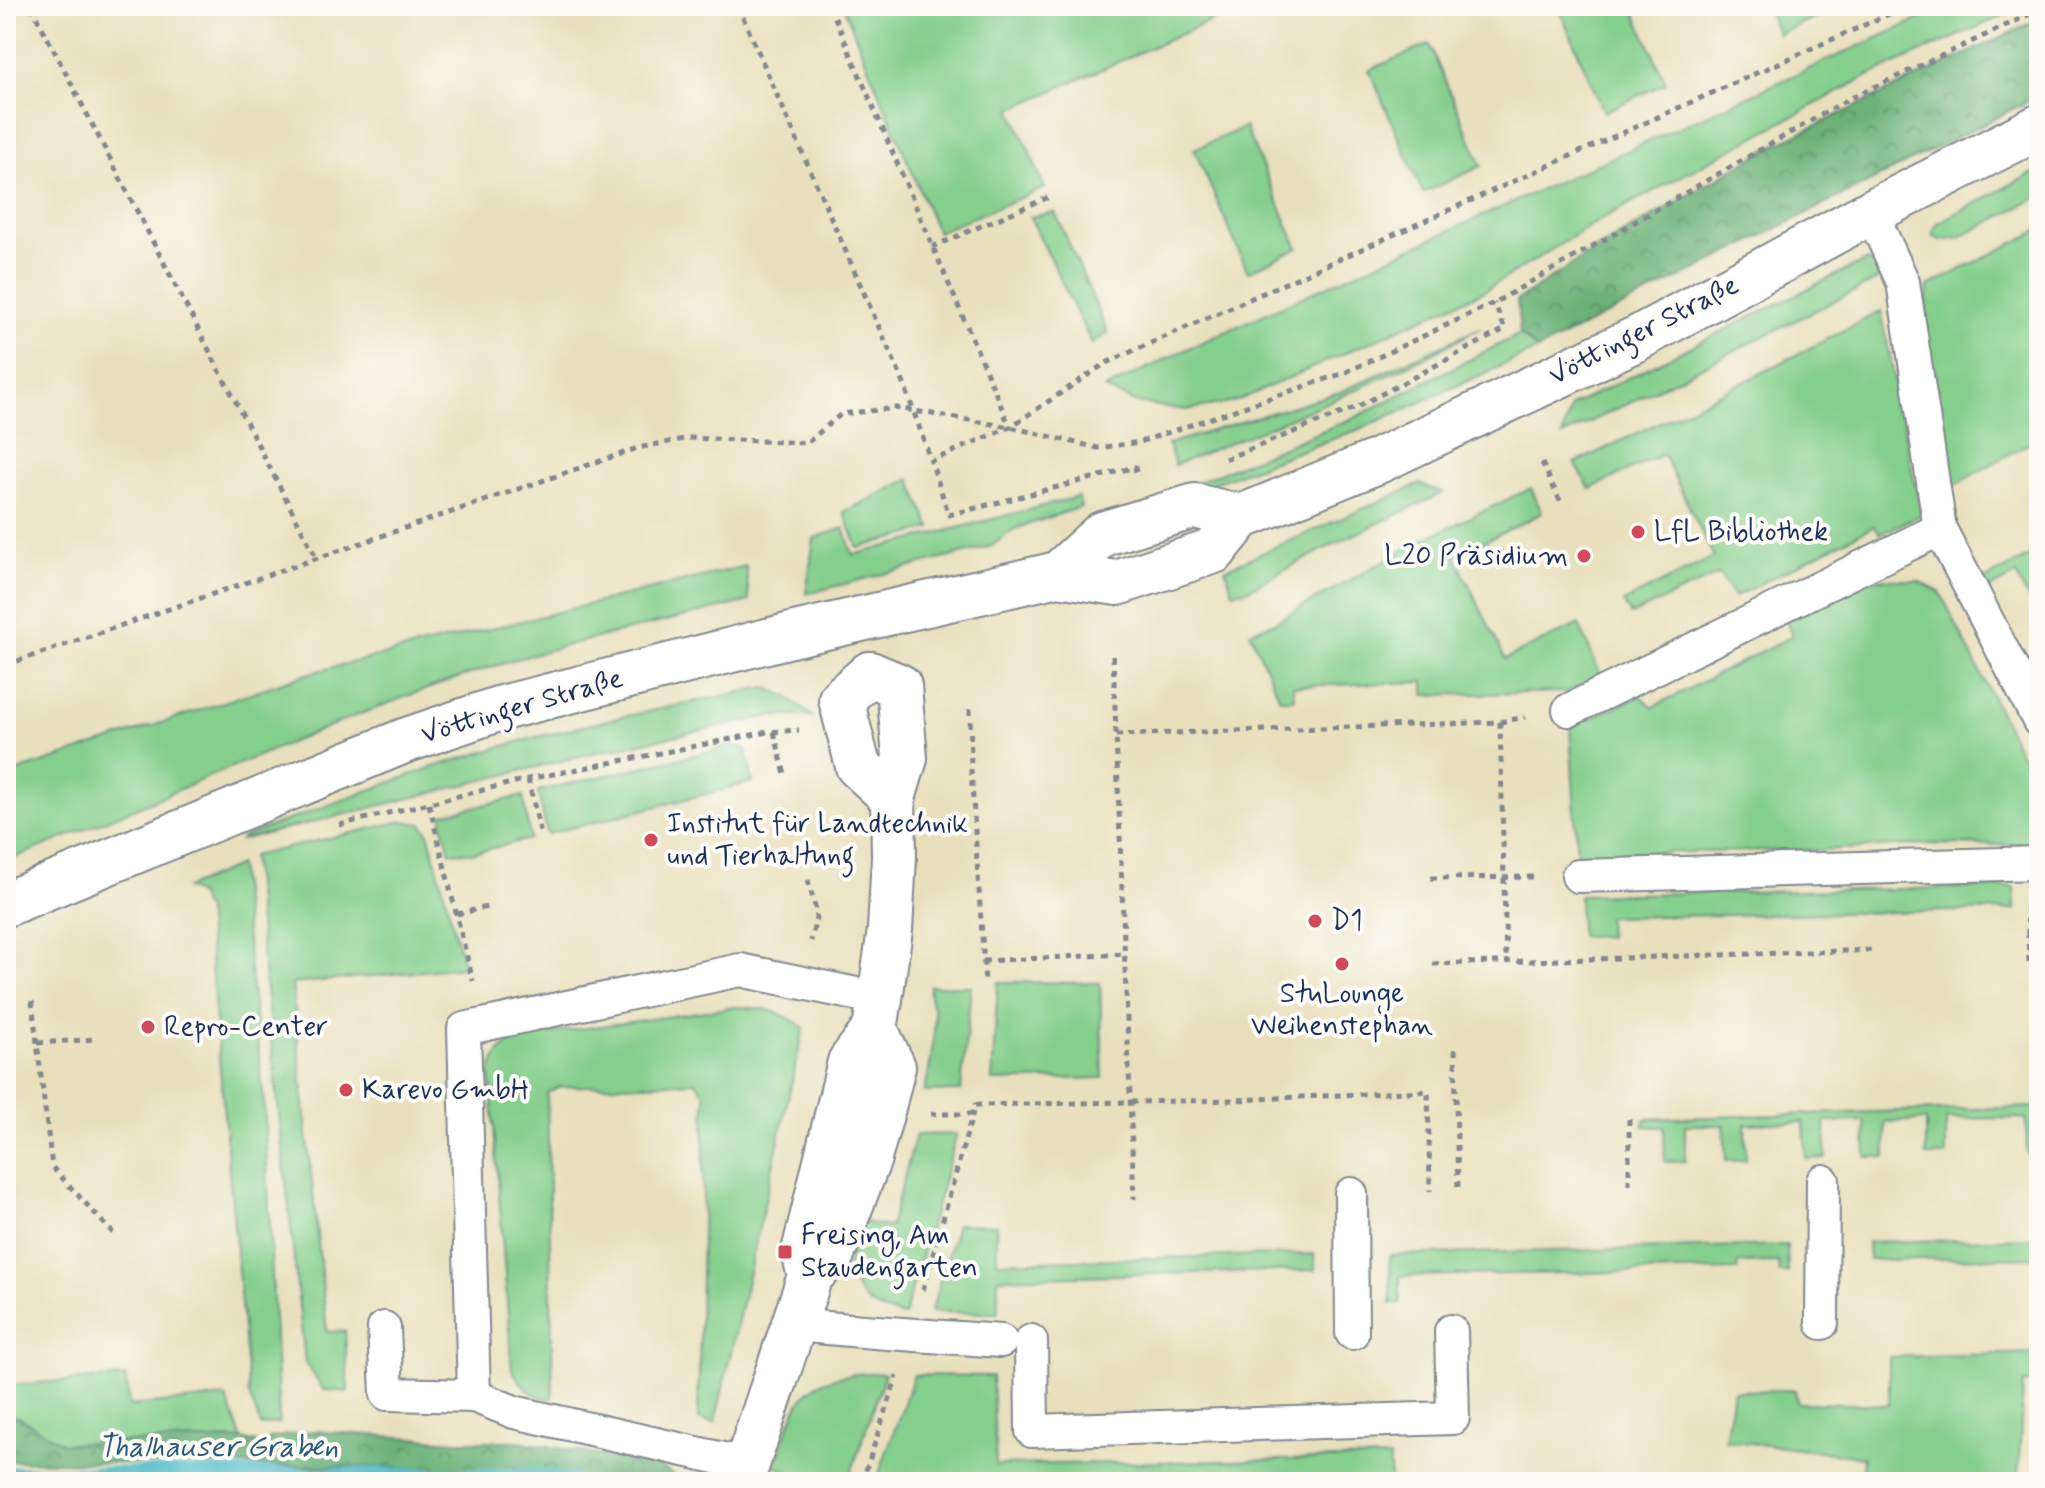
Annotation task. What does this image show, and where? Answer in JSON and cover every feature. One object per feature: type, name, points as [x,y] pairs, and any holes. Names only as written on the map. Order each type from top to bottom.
[{"type":"main road","name":"Vöttinger Straße","points":[[6,904],[404,741],[498,709],[1058,574],[1117,583],[1214,551],[1241,517],[1364,467],[1636,339],[1871,212],[2039,127]]},
{"type":"main road","points":[[744,1472],[810,1276],[832,1254],[869,1158],[893,1067],[878,1014],[890,930],[893,798],[858,766],[841,699],[870,674],[859,620]]},
{"type":"lane","points":[[1871,212],[1903,282],[1940,529],[2039,721]]},
{"type":"lane","points":[[1569,710],[1940,529]]},
{"type":"lane","points":[[1578,876],[2039,863]]},
{"type":"lane","points":[[474,1396],[464,1029],[740,970],[878,1014]]},
{"type":"lane","points":[[1822,1323],[1823,1181]]},
{"type":"lane","points":[[1351,1194],[1352,1333]]},
{"type":"lane","points":[[795,1325],[1016,1341],[1032,1431],[1453,1418],[1451,1331]]},
{"type":"lane","points":[[384,1328],[387,1394],[474,1396],[514,1412],[744,1472]]},
{"type":"path","points":[[31,6],[317,559]]},
{"type":"path","points":[[738,6],[914,410],[949,515],[1135,467],[1138,478]]},
{"type":"path","points":[[830,6],[1010,427]]},
{"type":"path","points":[[931,461],[1010,427],[1106,363],[1907,6]]},
{"type":"path","points":[[6,665],[638,448],[689,438],[807,443],[841,414],[897,408],[1010,427],[1098,448],[1140,442],[1344,373],[1494,303],[1847,100],[2039,10]]},
{"type":"path","points":[[932,247],[1049,197]]},
{"type":"path","points":[[1223,460],[1357,407],[1505,329],[1494,303]]},
{"type":"path","points":[[1542,463],[1561,503]]},
{"type":"path","points":[[1113,656],[1134,1199]]},
{"type":"path","points":[[970,709],[985,982]]},
{"type":"path","points":[[1116,735],[1500,722],[1506,961]]},
{"type":"path","points":[[325,828],[528,779],[774,732],[800,730]]},
{"type":"path","points":[[774,732],[785,774]]},
{"type":"path","points":[[528,779],[541,835]]},
{"type":"path","points":[[429,804],[484,1024]]},
{"type":"path","points":[[1431,878],[1578,876]]},
{"type":"path","points":[[808,880],[817,914],[810,948]]},
{"type":"path","points":[[457,914],[487,907]]},
{"type":"path","points":[[2028,932],[2029,964]]},
{"type":"path","points":[[1433,964],[1876,950]]},
{"type":"path","points":[[983,961],[1125,954]]},
{"type":"path","points":[[32,1001],[52,1167],[113,1233]]},
{"type":"path","points":[[38,1043],[97,1039]]},
{"type":"path","points":[[1455,1049],[1458,1190]]},
{"type":"path","points":[[975,1105],[1130,1103],[1428,1091],[1430,1191]]},
{"type":"path","points":[[1629,1119],[1629,1187]]},
{"type":"green space","points":[[843,6],[1245,6],[1011,109],[1045,188],[937,232]]},
{"type":"green space","points":[[1558,6],[1632,6],[1666,83],[1604,112]]},
{"type":"green space","points":[[1766,6],[1840,6],[1778,34]]},
{"type":"green space","points":[[1948,6],[2025,6],[1868,76],[1605,217],[1482,292],[1237,401],[1186,410],[1137,403],[1105,389],[1178,353]]},
{"type":"green space","points":[[2039,19],[2039,96],[1537,350],[1520,334],[1517,300],[1591,252],[1771,147]]},
{"type":"green space","points":[[1429,44],[1482,166],[1423,193],[1369,70]]},
{"type":"green space","points":[[1245,127],[1298,248],[1248,272],[1194,149]]},
{"type":"green space","points":[[2039,170],[2039,197],[1960,237],[1940,240],[1934,236],[1933,231],[1939,222]]},
{"type":"green space","points":[[1055,212],[1108,333],[1092,344],[1030,217]]},
{"type":"green space","points":[[2039,230],[2039,437],[1950,488],[1923,332],[1928,286]]},
{"type":"green space","points":[[1868,261],[1876,265],[1879,272],[1877,280],[1562,436],[1571,406]]},
{"type":"green space","points":[[1881,311],[1921,515],[1880,534],[1874,526],[1734,597],[1719,574],[1631,615],[1623,602],[1714,557],[1663,454],[1590,489],[1575,463],[1752,378]]},
{"type":"green space","points":[[1480,328],[1368,384],[1175,465],[1168,444],[1340,392]]},
{"type":"green space","points":[[1520,334],[1537,350],[1365,427],[1187,493],[1188,486],[1356,417]]},
{"type":"green space","points":[[910,479],[931,528],[858,548],[844,512]]},
{"type":"green space","points":[[1420,484],[1443,493],[1330,546],[1247,590],[1233,592],[1225,569]]},
{"type":"green space","points":[[1531,488],[1542,513],[1455,556],[1505,659],[1579,624],[1601,676],[1568,692],[1424,695],[1424,682],[1293,686],[1294,699],[1280,699],[1250,632],[1277,621],[1414,544]]},
{"type":"green space","points":[[1078,497],[1081,507],[1014,529],[992,546],[806,594],[814,538],[844,528],[853,555]]},
{"type":"green space","points":[[2039,551],[2039,619],[2016,575],[1988,590],[1984,580]]},
{"type":"green space","points":[[746,566],[749,601],[576,643],[473,673],[355,716],[6,861],[6,775],[310,673]]},
{"type":"green space","points":[[1862,580],[1918,581],[1940,592],[2039,791],[2039,831],[2030,845],[1929,844],[1825,850],[1577,854],[1570,727],[1640,696],[1653,707],[1792,636],[1785,618]]},
{"type":"green space","points":[[765,687],[786,696],[812,716],[771,716],[597,752],[241,840],[244,836],[430,768],[521,741]]},
{"type":"green space","points":[[728,747],[746,750],[753,782],[547,834],[538,791]]},
{"type":"green space","points":[[523,796],[530,839],[473,853],[450,852],[443,814]]},
{"type":"green space","points":[[403,821],[422,824],[428,832],[464,967],[292,984],[327,1332],[345,1331],[348,1392],[324,1390],[305,1363],[252,856]]},
{"type":"green space","points":[[239,865],[264,1103],[279,1423],[261,1426],[249,1395],[206,910],[198,895],[186,888]]},
{"type":"green space","points":[[2014,887],[2015,910],[1607,917],[1608,937],[1580,936],[1579,895]]},
{"type":"green space","points":[[998,982],[1100,983],[1103,1078],[992,1081]]},
{"type":"green space","points":[[930,986],[971,986],[961,1091],[924,1092],[934,1028]]},
{"type":"green space","points":[[734,1007],[771,1011],[804,1028],[715,1423],[698,1419],[705,1094],[696,1082],[560,1087],[547,1093],[553,1398],[539,1397],[524,1386],[512,1369],[490,1073],[495,1060],[511,1042],[524,1037]]},
{"type":"green space","points":[[2039,1107],[2039,1153],[2027,1154],[2026,1118],[1946,1119],[1946,1156],[1926,1156],[1926,1120],[1885,1122],[1886,1157],[1866,1157],[1865,1121],[1825,1122],[1826,1158],[1806,1159],[1804,1122],[1745,1124],[1746,1160],[1726,1161],[1724,1125],[1685,1125],[1685,1161],[1665,1162],[1664,1127],[1644,1126],[1644,1119]]},
{"type":"green space","points":[[957,1134],[904,1316],[881,1310],[861,1295],[847,1265],[862,1222],[890,1227],[916,1135]]},
{"type":"green space","points":[[957,1224],[996,1225],[997,1262],[1314,1254],[1315,1270],[998,1278],[998,1313],[931,1312]]},
{"type":"green space","points":[[2039,1238],[2039,1257],[1869,1260],[1868,1242]]},
{"type":"green space","points":[[1787,1245],[1788,1273],[1779,1273],[1778,1262],[1738,1263],[1737,1270],[1400,1276],[1400,1304],[1391,1304],[1390,1255]]},
{"type":"green space","points":[[2039,1353],[2039,1382],[2023,1384],[2018,1482],[1861,1482],[1863,1457],[1725,1440],[1733,1391],[1795,1390],[1797,1403],[1889,1405],[1889,1357]]},
{"type":"green space","points":[[870,1373],[885,1374],[848,1482],[785,1482],[789,1471],[775,1466],[795,1410],[803,1398],[827,1380]]},
{"type":"green space","points":[[914,1375],[992,1376],[996,1465],[1390,1458],[1390,1482],[876,1482]]},
{"type":"green space","points":[[126,1377],[129,1406],[226,1397],[242,1439],[62,1444],[19,1417],[6,1416],[6,1385]]},
{"type":"green space","points":[[6,1416],[18,1417],[63,1444],[242,1439],[264,1445],[270,1438],[313,1431],[457,1441],[518,1441],[656,1465],[673,1474],[673,1482],[607,1482],[530,1470],[6,1461]]},
{"type":"waterway","name":"Thalhauser Graben","points":[[6,1474],[538,1476],[574,1482]]},
{"type":"place","name":"LfL Bibliothek","points":[[1638,532]]},
{"type":"place","name":"L20 Präsidium","points":[[1584,556]]},
{"type":"place","name":"Institut für Landtechnik und Tierhaltung","points":[[651,840]]},
{"type":"place","name":"D1","points":[[1315,921]]},
{"type":"place","name":"StuLounge Weihenstephan","points":[[1342,964]]},
{"type":"place","name":"Repro-Center","points":[[148,1027]]},
{"type":"place","name":"Karevo GmbH","points":[[346,1090]]},
{"type":"place","name":"Freising, Am Staudengarten","points":[[785,1252]]}]
